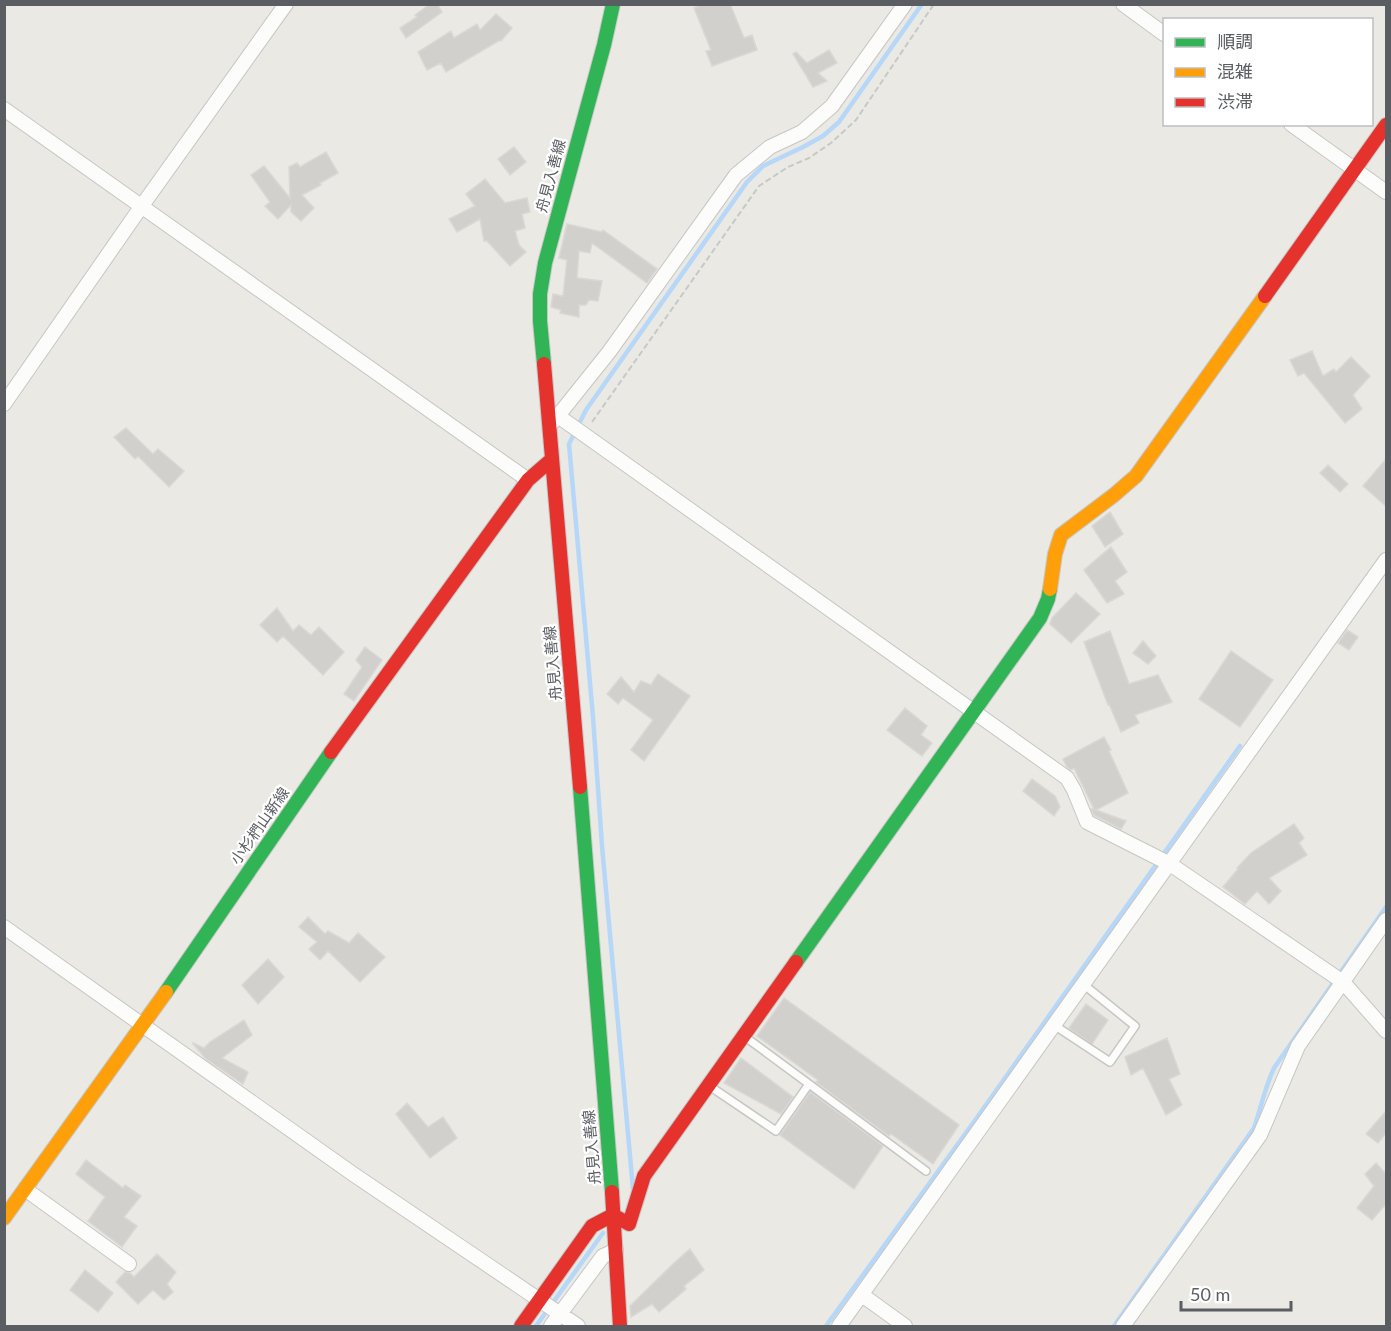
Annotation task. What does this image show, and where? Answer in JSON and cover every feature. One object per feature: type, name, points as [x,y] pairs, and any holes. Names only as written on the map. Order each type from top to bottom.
[{"type":"main road","name":"舟見入善線","points":[[613,4],[604,45],[544,263],[540,294],[540,321],[554,421],[551,460],[590,910],[614,1215],[620,1326]]},
{"type":"main road","points":[[521,1326],[542,1301],[592,1226],[614,1215],[629,1224],[644,1176],[1040,618],[1048,599],[1055,554],[1061,535],[1136,476],[1386,125]]},
{"type":"main road","name":"小杉椚山新線","points":[[4,1218],[143,1025],[326,761],[528,480],[551,460]]},
{"type":"street","points":[[4,404],[286,4]]},
{"type":"street","points":[[905,4],[832,106],[802,132],[770,147],[736,175],[609,352],[554,421],[583,434],[1067,778],[1087,822],[1170,864],[1343,982],[1386,1031]]},
{"type":"street","points":[[1123,4],[1163,33]]},
{"type":"street","points":[[4,109],[528,480]]},
{"type":"street","points":[[1294,126],[1386,192]]},
{"type":"street","points":[[839,1326],[1386,560]]},
{"type":"street","points":[[1124,1326],[1260,1136],[1298,1046],[1386,921]]},
{"type":"street","points":[[4,927],[353,1174],[578,1326]]},
{"type":"street","points":[[25,1189],[129,1264]]},
{"type":"street","points":[[551,1326],[558,1312],[603,1256],[616,1250]]},
{"type":"street","points":[[862,1295],[905,1326]]},
{"type":"lane","points":[[1054,1025],[1110,1062],[1134,1026],[1083,984]]},
{"type":"lane","points":[[743,1036],[926,1171]]},
{"type":"lane","points":[[708,1085],[776,1131],[809,1084]]},
{"type":"path","points":[[583,434],[759,186],[788,167],[809,158],[831,143],[856,120],[934,4]]},
{"type":"building","points":[[430,4],[437,4],[442,12],[406,38],[400,28],[417,17],[415,15]]},
{"type":"building","points":[[703,4],[730,4],[744,38],[752,35],[757,50],[712,66],[706,51],[711,50],[694,8]]},
{"type":"building","points":[[496,14],[512,28],[501,41],[446,72],[441,63],[427,70],[418,52],[451,31],[454,38],[477,24],[480,30]]},
{"type":"building","points":[[829,50],[837,63],[818,73],[827,81],[813,87],[793,54],[796,52],[807,63]]},
{"type":"building","points":[[514,147],[526,162],[510,175],[498,159]]},
{"type":"building","points":[[326,152],[338,173],[302,195],[314,208],[301,221],[291,212],[291,205],[278,219],[265,206],[270,202],[251,175],[264,166],[290,198],[289,167],[297,163],[300,167]]},
{"type":"building","points":[[485,179],[505,203],[527,198],[530,212],[522,214],[525,228],[515,231],[519,245],[526,252],[510,266],[487,241],[484,241],[480,219],[457,232],[449,219],[475,206],[466,194]]},
{"type":"building","points":[[567,224],[602,232],[603,230],[657,269],[647,283],[592,243],[590,253],[579,251],[577,278],[602,281],[598,301],[589,300],[586,305],[579,305],[579,317],[560,313],[561,310],[551,307],[553,294],[563,296],[567,260],[559,258]]},
{"type":"building","points":[[1312,351],[1323,376],[1334,369],[1336,372],[1351,357],[1370,376],[1353,395],[1362,409],[1345,423],[1304,373],[1298,376],[1290,360]]},
{"type":"building","points":[[126,428],[153,454],[158,449],[184,471],[169,487],[138,456],[135,459],[114,437]]},
{"type":"building","points":[[1386,459],[1386,506],[1363,486]]},
{"type":"building","points":[[1328,465],[1348,484],[1340,492],[1320,473]]},
{"type":"building","points":[[1110,512],[1123,534],[1105,547],[1092,526]]},
{"type":"building","points":[[1111,547],[1127,572],[1115,581],[1124,594],[1107,603],[1084,570]]},
{"type":"building","points":[[1076,593],[1100,614],[1071,643],[1050,624],[1052,618]]},
{"type":"building","points":[[277,608],[293,631],[299,625],[311,635],[319,627],[344,652],[323,675],[283,636],[277,642],[260,625]]},
{"type":"building","points":[[1347,630],[1358,637],[1349,650],[1338,643]]},
{"type":"building","points":[[1110,631],[1129,684],[1158,675],[1172,702],[1135,715],[1139,723],[1121,732],[1084,642]]},
{"type":"building","points":[[1143,641],[1156,656],[1148,664],[1133,653]]},
{"type":"building","points":[[365,647],[382,660],[354,701],[344,694],[362,667],[356,660]]},
{"type":"building","points":[[1231,651],[1273,680],[1240,727],[1199,699]]},
{"type":"building","points":[[658,674],[690,696],[644,761],[631,750],[653,720],[623,698],[618,704],[607,694],[621,677],[634,692],[641,681],[651,685]]},
{"type":"building","points":[[905,708],[927,726],[921,735],[932,743],[922,756],[887,730]]},
{"type":"building","points":[[1104,737],[1128,793],[1096,810],[1126,821],[1121,829],[1094,815],[1091,809],[1094,809],[1074,768],[1071,770],[1067,767],[1063,759]]},
{"type":"building","points":[[1032,779],[1055,796],[1060,807],[1054,816],[1023,791]]},
{"type":"building","points":[[1294,824],[1304,838],[1299,843],[1307,855],[1269,878],[1281,891],[1269,904],[1257,891],[1245,904],[1223,887],[1251,853]]},
{"type":"building","points":[[308,917],[325,934],[328,931],[349,943],[358,933],[385,957],[360,982],[328,951],[320,960],[309,949],[317,942],[299,927]]},
{"type":"building","points":[[268,959],[284,977],[258,1004],[242,985]]},
{"type":"building","points":[[784,998],[959,1125],[933,1164],[891,1134],[889,1136],[757,1036]]},
{"type":"building","points":[[1086,1004],[1108,1020],[1092,1044],[1069,1028]]},
{"type":"building","points":[[244,1020],[252,1035],[222,1058],[248,1072],[243,1084],[206,1059],[193,1043],[204,1048]]},
{"type":"building","points":[[1167,1038],[1180,1074],[1169,1079],[1182,1105],[1166,1115],[1143,1068],[1131,1075],[1125,1057]]},
{"type":"building","points":[[741,1058],[793,1097],[781,1114],[724,1083]]},
{"type":"building","points":[[810,1092],[883,1146],[854,1189],[780,1135]]},
{"type":"building","points":[[407,1103],[428,1127],[443,1117],[457,1138],[430,1158],[396,1114]]},
{"type":"building","points":[[1386,1111],[1386,1133],[1378,1143],[1366,1134]]},
{"type":"building","points":[[86,1160],[123,1188],[125,1185],[141,1196],[124,1217],[137,1226],[122,1247],[88,1221],[105,1197],[76,1174]]},
{"type":"building","points":[[1376,1163],[1385,1173],[1386,1170],[1386,1204],[1372,1220],[1357,1208],[1374,1186],[1365,1174]]},
{"type":"building","points":[[690,1249],[704,1270],[684,1286],[686,1289],[659,1312],[652,1304],[631,1317],[630,1306]]},
{"type":"building","points":[[157,1254],[176,1272],[167,1284],[173,1292],[164,1300],[153,1290],[138,1304],[116,1282],[125,1272],[134,1277]]},
{"type":"building","points":[[85,1270],[113,1293],[98,1312],[70,1290]]},
{"type":"waterway","points":[[633,1189],[569,444],[586,410],[747,182],[763,166],[823,136],[839,122],[922,4]]},
{"type":"waterway","points":[[826,1326],[976,1119],[1240,746]]},
{"type":"waterway","points":[[1114,1326],[1254,1128],[1274,1068],[1386,907]]},
{"type":"waterway","points":[[536,1326],[603,1233]]},
{"type":"traffic: fast","points":[[544,364],[540,294],[545,263],[613,4]]},
{"type":"traffic: fast","points":[[796,962],[1040,618],[1050,589]]},
{"type":"traffic: fast","points":[[166,992],[331,752]]},
{"type":"traffic: fast","points":[[580,787],[612,1192]]},
{"type":"traffic: slow","points":[[1050,589],[1055,554],[1061,535],[1136,476],[1265,296]]},
{"type":"traffic: slow","points":[[4,1218],[166,992]]},
{"type":"traffic: jam","points":[[1265,296],[1386,125]]},
{"type":"traffic: jam","points":[[544,364],[580,787]]},
{"type":"traffic: jam","points":[[331,752],[528,480],[551,460]]},
{"type":"traffic: jam","points":[[521,1326],[592,1226],[613,1215],[629,1224],[644,1176],[796,962]]},
{"type":"traffic: jam","points":[[612,1192],[620,1326]]}]
